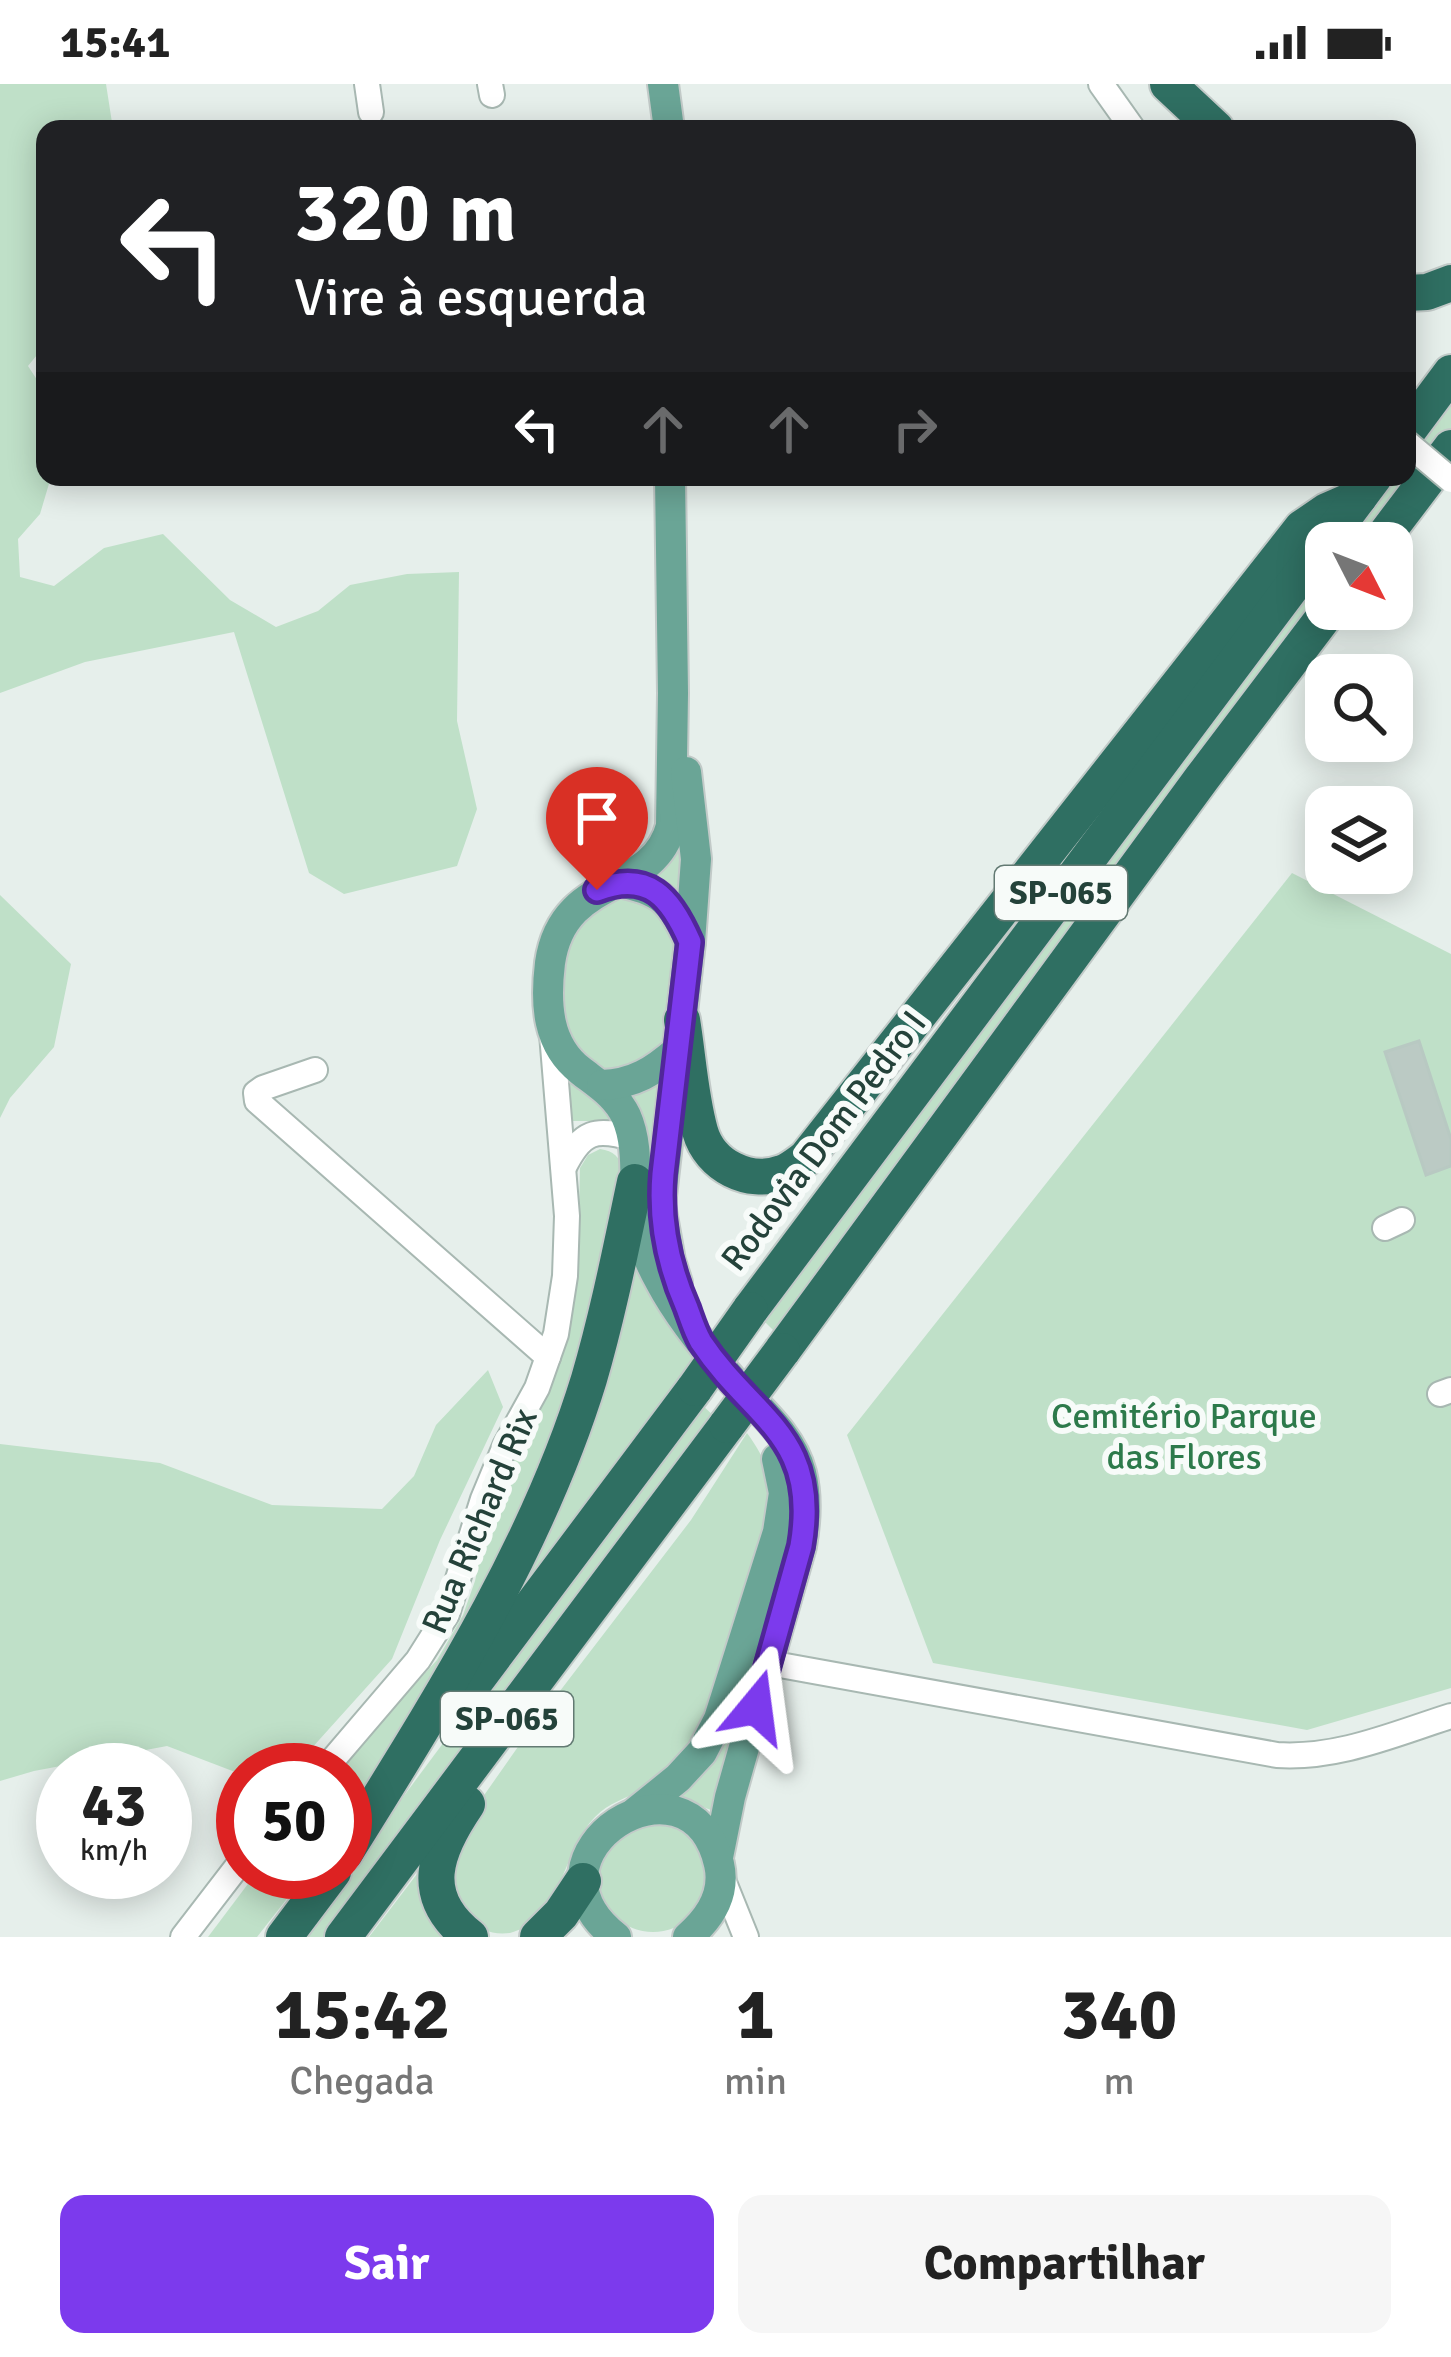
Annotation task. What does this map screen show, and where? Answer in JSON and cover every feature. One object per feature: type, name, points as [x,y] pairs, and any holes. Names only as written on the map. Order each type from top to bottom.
[{"type":"highway","points":[[1168,84],[1206,120]]},
{"type":"highway","points":[[1416,293],[1451,284]]},
{"type":"highway","points":[[1416,420],[1451,373]]},
{"type":"highway","points":[[1395,522],[1451,448]]},
{"type":"highway","points":[[680,1035],[701,1136],[716,1158],[736,1172],[759,1178],[785,1172],[806,1158],[1302,528],[1366,487]]},
{"type":"highway","name":"Rodovia Dom Pedro I","points":[[372,1820],[712,1382],[750,1310],[1366,487]]},
{"type":"highway","name":"SP-065","points":[[344,1937],[1314,630]]},
{"type":"highway","points":[[372,1811],[473,1640],[554,1472],[588,1381],[635,1182]]},
{"type":"highway","points":[[470,1937],[444,1910],[438,1890],[436,1867],[445,1839],[670,1501]]},
{"type":"highway","points":[[538,1937],[562,1914],[583,1881]]},
{"type":"highway","points":[[284,1937],[313,1899]]},
{"type":"main road","points":[[662,84],[668,120]]},
{"type":"main road","points":[[670,486],[673,693],[667,839],[648,863],[584,899],[557,937],[549,968],[552,1034],[566,1058],[602,1085],[622,1108],[634,1139],[638,1226],[647,1255],[674,1306],[699,1339]]},
{"type":"main road","points":[[616,1937],[602,1926],[590,1906],[583,1881],[588,1855],[602,1833],[678,1778],[702,1752],[718,1719],[778,1532],[784,1492],[775,1452],[712,1382],[670,1261],[660,1205],[696,859],[673,693]]},
{"type":"main road","points":[[618,882],[642,886],[668,901],[690,942]]},
{"type":"main road","points":[[602,1085],[637,1080],[680,1035]]},
{"type":"main road","points":[[688,1937],[716,1904],[730,1797],[805,1524],[802,1474],[792,1450],[778,1429],[712,1382]]},
{"type":"main road","points":[[636,1812],[657,1809],[695,1823],[710,1838],[720,1869]]},
{"type":"street","points":[[367,84],[371,112]]},
{"type":"street","points":[[1100,84],[1126,120]]},
{"type":"street","points":[[1116,84],[1129,120]]},
{"type":"street","points":[[1416,451],[1451,480]]},
{"type":"street","name":"Rua Richard Rix","points":[[347,1743],[418,1660],[447,1614],[483,1499],[537,1388],[556,1334],[567,1216],[552,1034]]},
{"type":"street","points":[[315,1070],[263,1088],[256,1093],[256,1101],[548,1357]]},
{"type":"street","points":[[564,1167],[575,1144],[591,1134],[607,1132],[634,1139]]},
{"type":"street","points":[[769,1663],[1277,1755],[1340,1752],[1451,1716]]},
{"type":"street","points":[[720,1869],[746,1937]]},
{"type":"street","points":[[183,1937],[216,1894]]},
{"type":"green space","points":[[0,84],[106,84],[112,120],[36,120],[36,356],[28,366],[36,378],[36,486],[48,486],[40,514],[18,539],[20,577],[54,586],[104,548],[163,534],[230,600],[276,627],[318,611],[350,585],[407,574],[459,572],[457,721],[477,809],[457,866],[344,894],[309,873],[234,632],[85,662],[0,693]]},
{"type":"green space","points":[[1451,390],[1451,432],[1416,478],[1416,435]]},
{"type":"green space","points":[[1377,486],[1410,486],[1383,522],[1351,522]]},
{"type":"green space","points":[[1305,584],[1305,626],[777,1334],[763,1320]]},
{"type":"green space","points":[[676,739],[684,898],[647,877]]},
{"type":"green space","name":"Cemitério Parque das Flores","points":[[1292,873],[1305,880],[1305,894],[1333,894],[1451,954],[1451,1688],[1307,1730],[933,1663],[847,1435]]},
{"type":"green space","points":[[0,895],[71,964],[54,1047],[10,1098],[0,1118]]},
{"type":"green space","points":[[618,897],[649,902],[674,934],[675,945],[659,1048],[648,1060],[610,1072],[596,1068],[565,1035],[558,978],[576,926],[593,909]]},
{"type":"green space","points":[[666,1070],[652,1189],[629,1095]]},
{"type":"green space","points":[[569,1074],[619,1121],[571,1121]]},
{"type":"green space","points":[[600,1149],[609,1151],[624,1169],[597,1312],[512,1554],[372,1778],[372,1743],[362,1743],[437,1660],[463,1615],[490,1509],[550,1387],[574,1294],[580,1168],[588,1155]]},
{"type":"green space","points":[[633,1249],[696,1356],[493,1626]]},
{"type":"green space","points":[[488,1370],[503,1407],[440,1540],[392,1659],[316,1743],[216,1743],[216,1765],[192,1756],[192,1743],[36,1743],[36,1771],[0,1781],[0,1444],[160,1463],[272,1505],[382,1509],[414,1476],[436,1425]]},
{"type":"green space","points":[[701,1404],[716,1418],[372,1883],[372,1839]]},
{"type":"green space","points":[[747,1433],[766,1466],[774,1503],[701,1724],[664,1773],[595,1817],[541,1914],[510,1933],[480,1927],[448,1890],[466,1821],[691,1520]]},
{"type":"green space","points":[[788,1527],[716,1812],[680,1798],[717,1751]]},
{"type":"green space","points":[[653,1824],[674,1828],[691,1840],[703,1857],[707,1878],[703,1899],[691,1916],[674,1928],[653,1932],[632,1928],[615,1916],[603,1899],[599,1878],[603,1857],[615,1840],[632,1828]]},
{"type":"green space","points":[[420,1870],[430,1918],[442,1937],[369,1937]]},
{"type":"green space","points":[[237,1899],[287,1899],[257,1937],[208,1937]]},
{"type":"green space","points":[[327,1899],[360,1899],[332,1937],[299,1937]]},
{"type":"building","points":[[1419,1041],[1451,1139],[1451,1166],[1426,1175],[1385,1052]]},
{"type":"route","points":[[597,890],[618,882],[656,892],[677,913],[690,942],[660,1205],[664,1234],[699,1339],[778,1429],[802,1474],[805,1524],[801,1546],[756,1707]]}]
